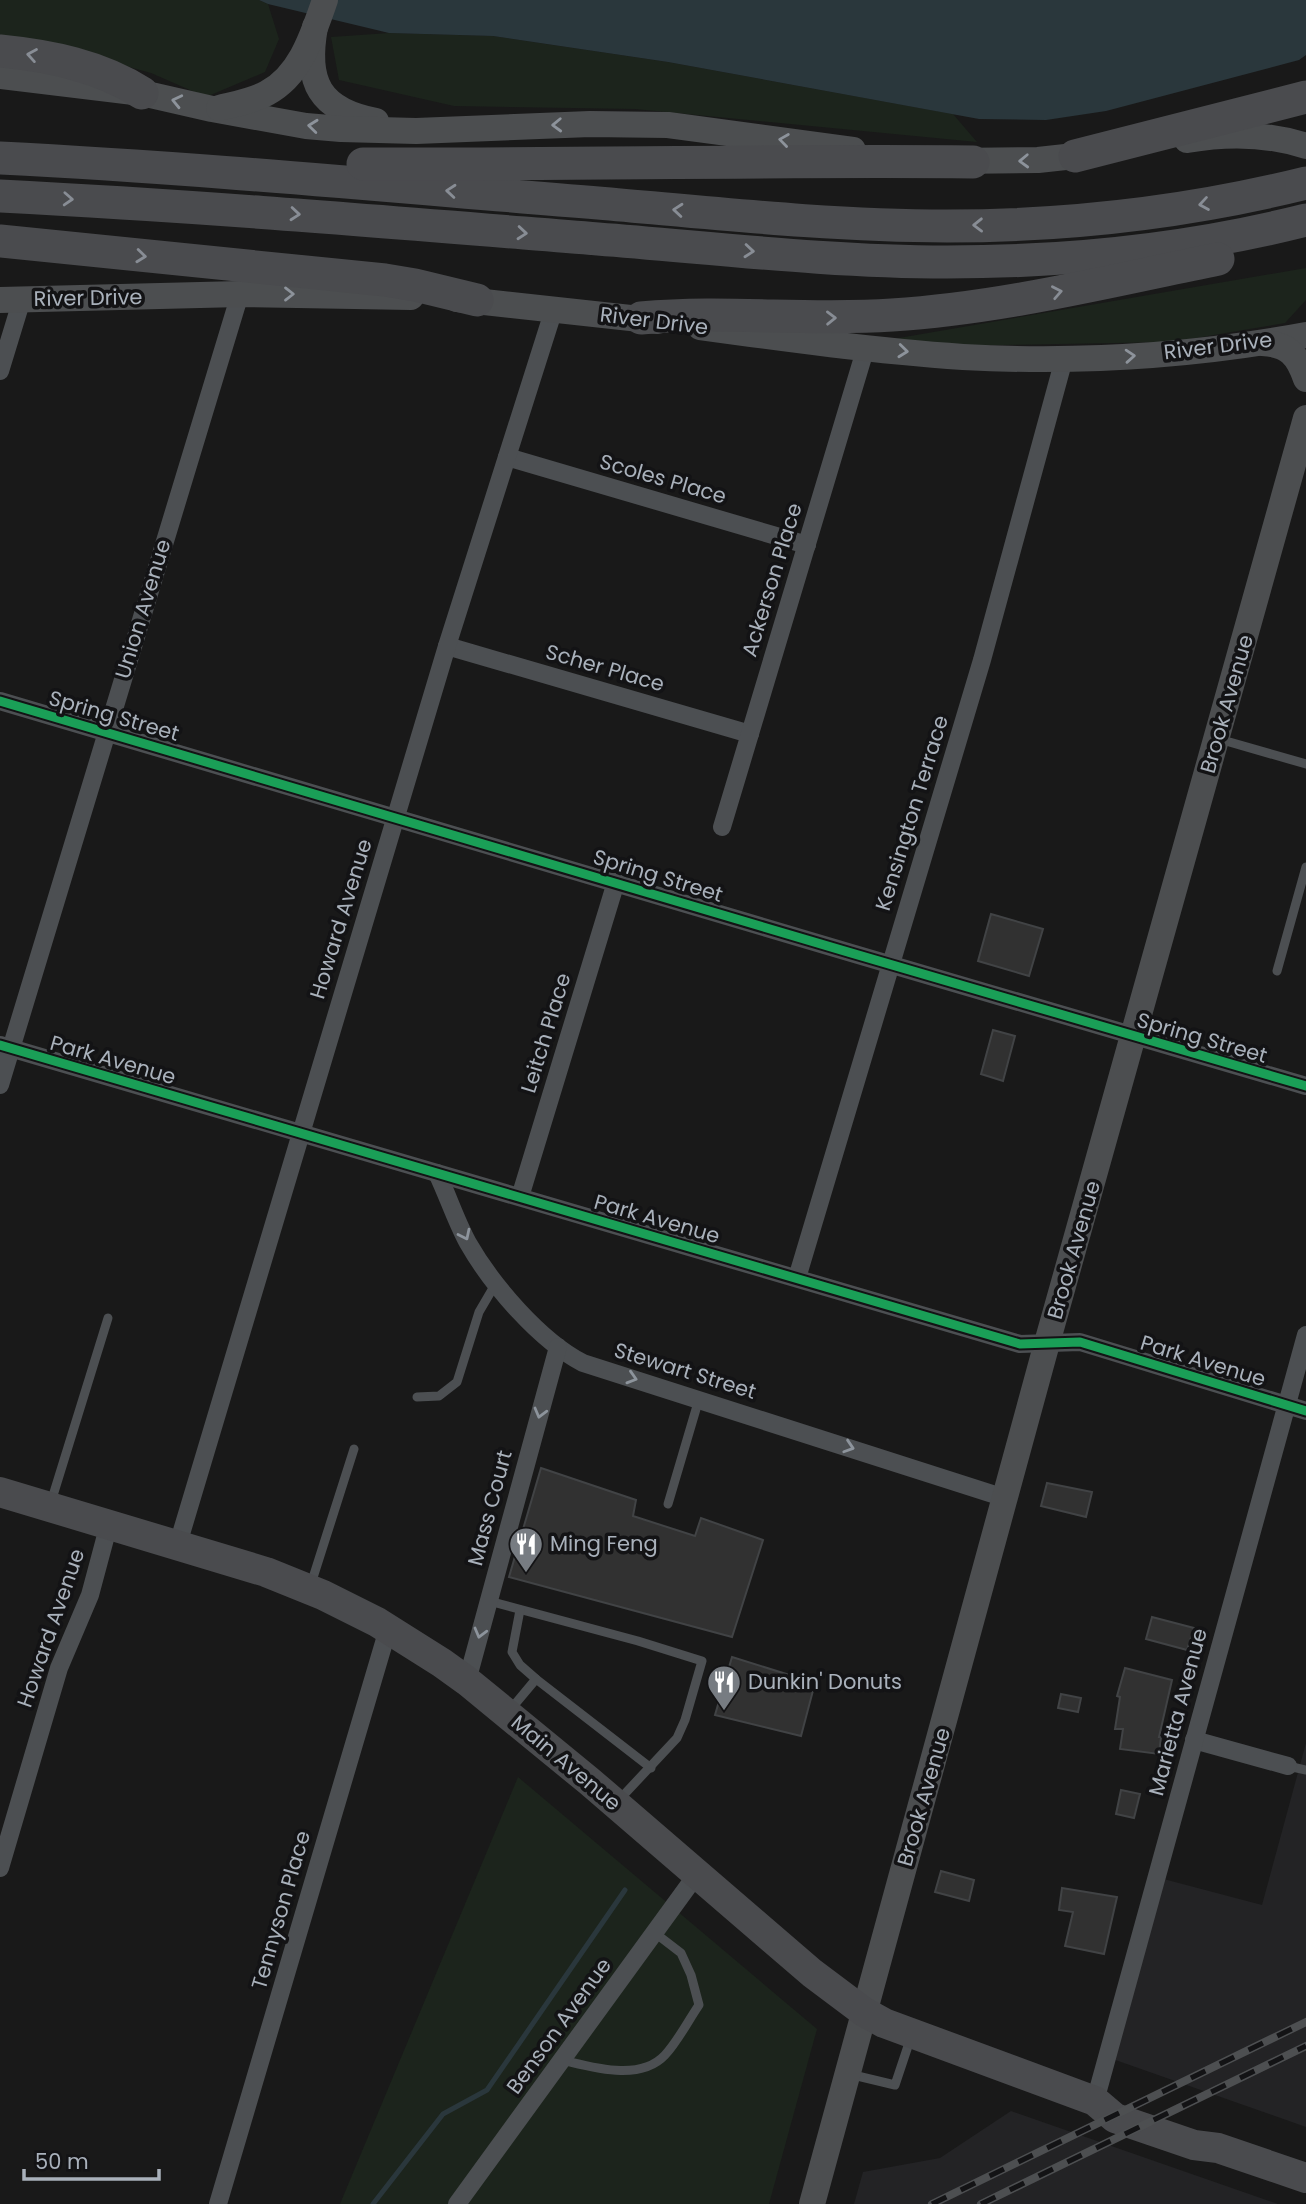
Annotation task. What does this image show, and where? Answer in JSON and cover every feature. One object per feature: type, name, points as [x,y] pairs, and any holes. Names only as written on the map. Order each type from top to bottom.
[{"type":"highway","points":[[0,51],[50,58],[93,68],[142,93]]},
{"type":"highway","points":[[1075,156],[1306,97]]},
{"type":"highway","points":[[0,158],[182,169],[817,221],[947,226],[1076,221],[1207,204],[1306,183]]},
{"type":"highway","points":[[182,169],[339,164],[485,166],[796,161],[973,162]]},
{"type":"highway","points":[[0,196],[245,210],[815,257],[947,262],[1093,255],[1223,237],[1303,230]]},
{"type":"highway","points":[[641,318],[704,314],[840,317],[929,312],[1057,292],[1266,249],[1303,230]]},
{"type":"highway","points":[[0,241],[384,281],[415,285],[477,300]]},
{"type":"main road","points":[[212,110],[265,94],[279,86],[300,60],[325,0]]},
{"type":"main road","points":[[315,27],[312,62],[314,79],[332,104],[346,113],[363,118],[454,131]]},
{"type":"main road","points":[[0,76],[142,93],[212,110],[306,126],[341,129],[454,131],[590,124],[668,125],[906,158],[973,162],[1038,160],[1242,135],[1262,136],[1306,146]]},
{"type":"main road","points":[[1242,135],[1286,145],[1306,154]]},
{"type":"main road","name":"River Drive","points":[[11,299],[240,294],[477,300],[866,347],[962,356],[1064,359],[1168,353],[1306,335]]},
{"type":"main road","points":[[1257,343],[1278,336],[1306,321]]},
{"type":"main road","points":[[1257,343],[1275,344],[1287,349],[1296,357],[1306,379]]},
{"type":"main road","name":"Brook Avenue","points":[[812,2204],[1047,1343],[1306,418]]},
{"type":"main road","name":"Main Avenue","points":[[0,1492],[266,1572],[309,1589],[388,1629],[467,1681],[812,1973],[864,2012],[884,2023],[1094,2101],[1119,2099],[1199,2127],[1218,2148],[1306,2178]]},
{"type":"street","name":"Union Avenue","points":[[0,1085],[6,1046],[106,732],[240,294]]},
{"type":"street","points":[[0,371],[11,299]]},
{"type":"street","name":"Howard Avenue","points":[[178,1544],[447,646],[554,309]]},
{"type":"street","name":"Ackerson Place","points":[[722,827],[866,347]]},
{"type":"street","name":"Kensington Terrace","points":[[797,1278],[982,660],[1064,359]]},
{"type":"street","name":"Scoles Place","points":[[507,457],[807,545]]},
{"type":"street","name":"Scher Place","points":[[447,646],[750,734]]},
{"type":"street","name":"Spring Street","points":[[0,701],[1306,1086]]},
{"type":"street","name":"Leitch Place","points":[[520,1197],[616,882]]},
{"type":"street","name":"Park Avenue","points":[[6,1046],[1020,1344],[1080,1342],[1306,1411]]},
{"type":"street","name":"Stewart Street","points":[[437,1173],[468,1242],[496,1283],[539,1331],[583,1363],[1005,1498]]},
{"type":"street","name":"Marietta Avenue","points":[[1094,2101],[1306,1335]]},
{"type":"street","name":"Mass Court","points":[[467,1681],[558,1347]]},
{"type":"street","name":"Howard Avenue","points":[[0,1868],[59,1668],[90,1595],[108,1524]]},
{"type":"street","name":"Tennyson Place","points":[[218,2204],[388,1629]]},
{"type":"street","points":[[1194,1740],[1288,1766]]},
{"type":"street","name":"Benson Avenue","points":[[457,2204],[698,1874]]},
{"type":"lane","points":[[1217,738],[1306,764]]},
{"type":"lane","points":[[1277,971],[1306,867]]},
{"type":"lane","points":[[417,1396],[439,1396],[457,1382],[479,1312],[496,1283]]},
{"type":"lane","points":[[49,1507],[108,1318]]},
{"type":"lane","points":[[668,1504],[699,1399]]},
{"type":"lane","points":[[309,1589],[354,1449]]},
{"type":"lane","points":[[489,1601],[702,1661],[677,1738],[615,1804]]},
{"type":"lane","points":[[520,1610],[512,1652],[520,1665],[651,1768]]},
{"type":"lane","points":[[507,1714],[536,1679]]},
{"type":"lane","points":[[1288,1766],[1306,1770]]},
{"type":"lane","points":[[562,2060],[608,2071],[646,2067],[664,2056],[699,2006],[691,1975],[681,1953],[655,1933]]},
{"type":"lane","points":[[848,2073],[895,2085],[912,2033]]},
{"type":"shaded area","points":[[0,0],[259,0],[268,4],[279,39],[265,72],[206,97],[151,73],[60,48],[0,39]]},
{"type":"shaded area","points":[[259,0],[1306,0],[1306,55],[1299,60],[1106,111],[1046,120],[979,119],[668,62],[493,36],[389,33]]},
{"type":"shaded area","points":[[389,33],[493,36],[668,62],[953,114],[977,142],[635,109],[454,106],[339,80],[331,37]]},
{"type":"shaded area","points":[[1306,268],[1306,300],[1285,323],[1172,342],[940,346],[893,339]]},
{"type":"shaded area","points":[[1306,1743],[1306,2127],[1104,2056],[1156,1877],[1262,1905]]},
{"type":"shaded area","points":[[518,1777],[817,2029],[769,2204],[340,2204]]},
{"type":"shaded area","points":[[1011,2111],[1278,2204],[854,2204],[863,2172],[940,2158]]},
{"type":"building","points":[[991,914],[1043,929],[1029,976],[978,961]]},
{"type":"building","points":[[993,1030],[1015,1036],[1003,1081],[981,1074]]},
{"type":"building","points":[[541,1468],[636,1500],[633,1516],[695,1536],[701,1518],[763,1540],[732,1637],[509,1577]]},
{"type":"building","points":[[1047,1483],[1092,1492],[1086,1517],[1041,1506]]},
{"type":"building","points":[[1152,1617],[1194,1628],[1187,1650],[1146,1639]]},
{"type":"building","points":[[732,1657],[815,1683],[801,1736],[715,1715]]},
{"type":"building","points":[[1125,1668],[1172,1680],[1159,1737],[1159,1754],[1120,1749],[1123,1729],[1115,1729],[1120,1697],[1117,1696]]},
{"type":"building","points":[[1061,1694],[1081,1698],[1078,1712],[1058,1708]]},
{"type":"building","points":[[1121,1790],[1140,1794],[1134,1818],[1116,1814]]},
{"type":"building","points":[[941,1871],[974,1880],[969,1901],[935,1892]]},
{"type":"building","points":[[1062,1888],[1117,1897],[1104,1954],[1065,1946],[1073,1912],[1059,1910]]},
{"type":"waterway","points":[[373,2204],[443,2114],[487,2090],[625,1890]]},
{"type":"railway","points":[[932,2204],[1306,2022]]},
{"type":"railway","points":[[981,2204],[1306,2046]]},
{"type":"cycle path","points":[[0,701],[1306,1086]]},
{"type":"cycle path","points":[[0,1045],[1020,1344],[1080,1342],[1306,1411]]},
{"type":"place","name":"Ming Feng","points":[[526,1574]]},
{"type":"place","name":"Dunkin' Donuts","points":[[724,1712]]}]
